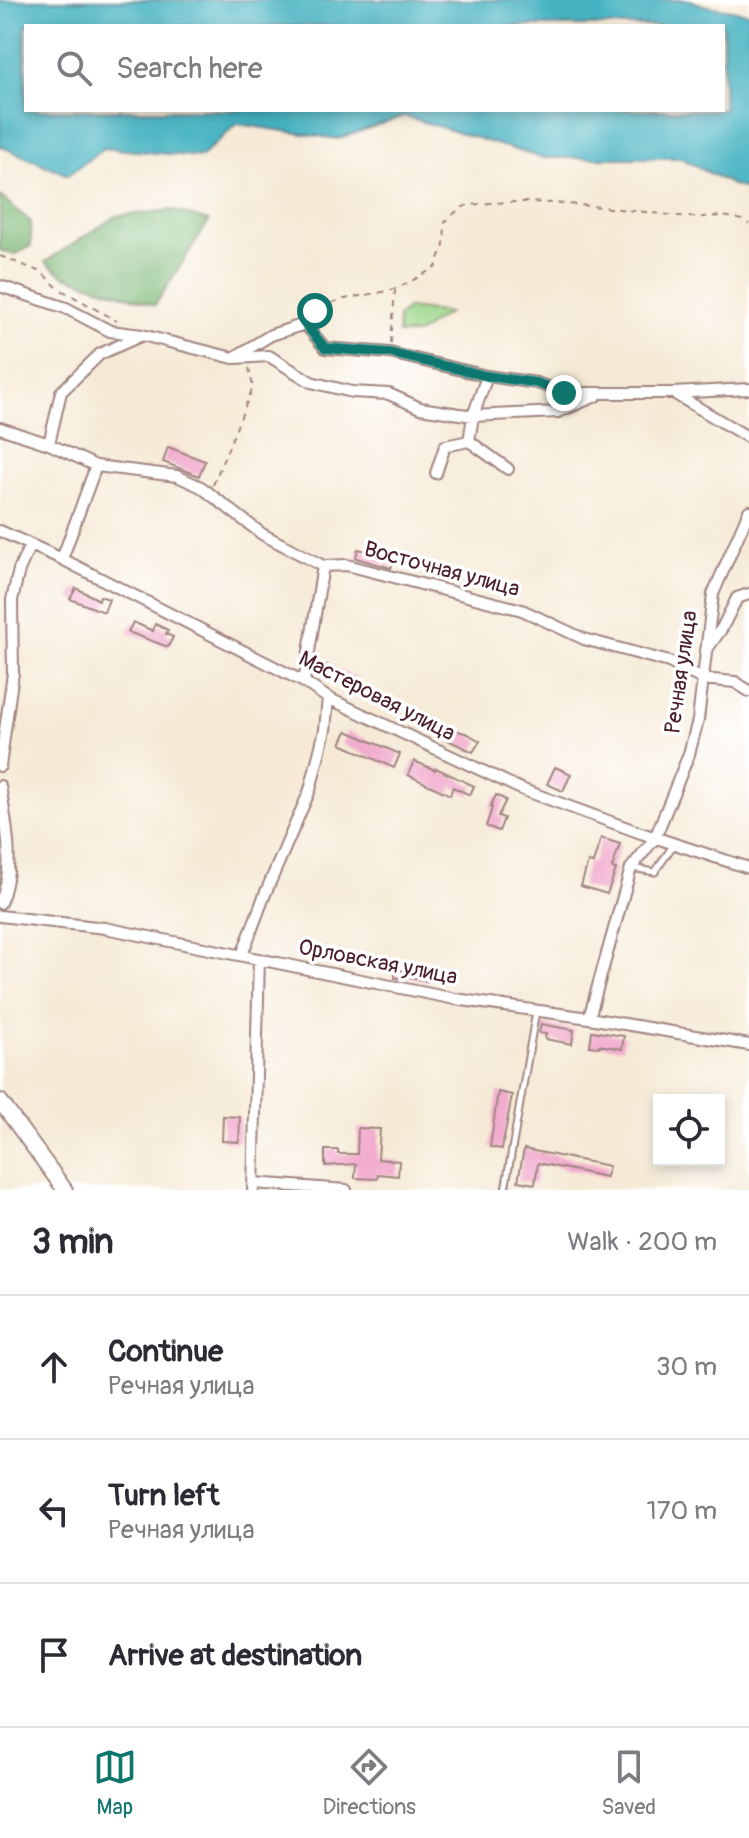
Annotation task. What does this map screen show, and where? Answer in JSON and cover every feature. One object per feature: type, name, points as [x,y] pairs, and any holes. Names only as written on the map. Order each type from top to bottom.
[{"type":"main road","points":[[0,1101],[65,1190]]},
{"type":"street","points":[[0,286],[66,308],[110,331],[142,335],[233,358],[269,356],[311,382],[352,392],[389,394],[420,408],[473,416],[558,412],[597,395]]},
{"type":"street","points":[[233,358],[271,335],[305,324],[325,348],[390,353],[487,376],[537,383],[564,393],[597,395],[749,389]]},
{"type":"street","points":[[49,444],[61,392],[100,354],[142,335]]},
{"type":"street","points":[[469,441],[473,416],[487,376]]},
{"type":"street","points":[[673,393],[749,438]]},
{"type":"street","name":"Восточная улица","points":[[0,428],[49,444],[96,466],[177,476],[210,493],[262,534],[323,566],[347,565],[522,610],[584,639],[669,662],[702,679],[735,682],[749,691]]},
{"type":"street","points":[[436,473],[445,446],[469,441],[508,469]]},
{"type":"street","points":[[62,559],[96,466]]},
{"type":"street","name":"Речная улица","points":[[589,1018],[631,868],[655,838],[689,754],[698,720],[713,594],[749,511]]},
{"type":"street","name":"Мастеровая улица","points":[[0,531],[62,559],[304,682],[328,698],[521,789],[655,838],[749,868]]},
{"type":"street","points":[[0,766],[13,673],[12,600],[19,570],[30,545]]},
{"type":"street","points":[[304,682],[323,566]]},
{"type":"street","points":[[704,654],[737,598],[749,594]]},
{"type":"street","points":[[242,955],[310,790],[325,730],[328,698]]},
{"type":"street","points":[[0,786],[8,835],[6,890],[0,903]]},
{"type":"street","name":"Орловская улица","points":[[0,916],[105,928],[455,999],[749,1045]]},
{"type":"street","points":[[259,959],[254,1186],[346,1190]]},
{"type":"lane","points":[[631,868],[655,872],[674,844]]},
{"type":"lane","points":[[505,1190],[536,1010]]},
{"type":"path","points":[[305,324],[315,311],[337,302],[395,289],[436,267],[444,245],[445,222],[465,205],[529,203],[593,206],[692,217],[736,216],[749,224]]},
{"type":"path","points":[[0,256],[41,272],[58,288],[118,322]]},
{"type":"path","points":[[390,353],[395,289]]},
{"type":"path","points":[[210,493],[253,387],[247,357]]},
{"type":"green space","points":[[0,196],[31,222],[31,246],[14,255],[0,250]]},
{"type":"green space","points":[[172,210],[209,221],[155,305],[65,276],[45,262],[116,216]]},
{"type":"green space","points":[[408,308],[448,313],[417,334],[398,334],[398,317]]},
{"type":"water","points":[[0,0],[690,0],[749,13],[749,190],[732,185],[681,158],[542,158],[404,116],[338,139],[237,124],[201,157],[104,148],[68,175],[0,146]]},
{"type":"building","points":[[168,447],[205,461],[199,476],[163,462]]},
{"type":"building","points":[[358,549],[378,554],[379,550],[395,556],[391,568],[356,558]]},
{"type":"building","points":[[76,588],[99,600],[100,596],[109,599],[104,612],[70,599]]},
{"type":"building","points":[[133,622],[153,631],[155,624],[168,630],[166,634],[173,637],[168,647],[128,632]]},
{"type":"building","points":[[326,665],[358,678],[353,689],[322,675]]},
{"type":"building","points":[[445,727],[480,741],[473,752],[441,737]]},
{"type":"building","points":[[347,731],[400,754],[394,768],[341,744]]},
{"type":"building","points":[[414,761],[474,786],[470,795],[453,787],[450,795],[408,775]]},
{"type":"building","points":[[555,767],[571,774],[563,791],[547,784]]},
{"type":"building","points":[[496,795],[506,800],[498,816],[504,818],[499,831],[486,826]]},
{"type":"building","points":[[601,838],[620,844],[612,868],[616,869],[607,894],[581,886],[588,862],[593,863]]},
{"type":"building","points":[[420,965],[431,967],[427,981],[407,976],[395,978],[395,970],[418,971]]},
{"type":"building","points":[[541,1024],[574,1030],[572,1044],[545,1039],[546,1034],[539,1033]]},
{"type":"building","points":[[592,1031],[624,1036],[622,1049],[590,1046]]},
{"type":"building","points":[[498,1092],[512,1095],[502,1149],[490,1147]]},
{"type":"building","points":[[223,1116],[240,1117],[239,1142],[222,1141]]},
{"type":"building","points":[[358,1128],[380,1129],[378,1159],[399,1161],[398,1176],[378,1174],[377,1179],[355,1178],[356,1164],[325,1166],[325,1150],[357,1154]]},
{"type":"building","points":[[524,1149],[609,1166],[606,1177],[538,1163],[535,1184],[518,1181]]},
{"type":"route","points":[[315,311],[305,324],[325,348],[390,353],[487,376],[537,383],[564,393]]}]
